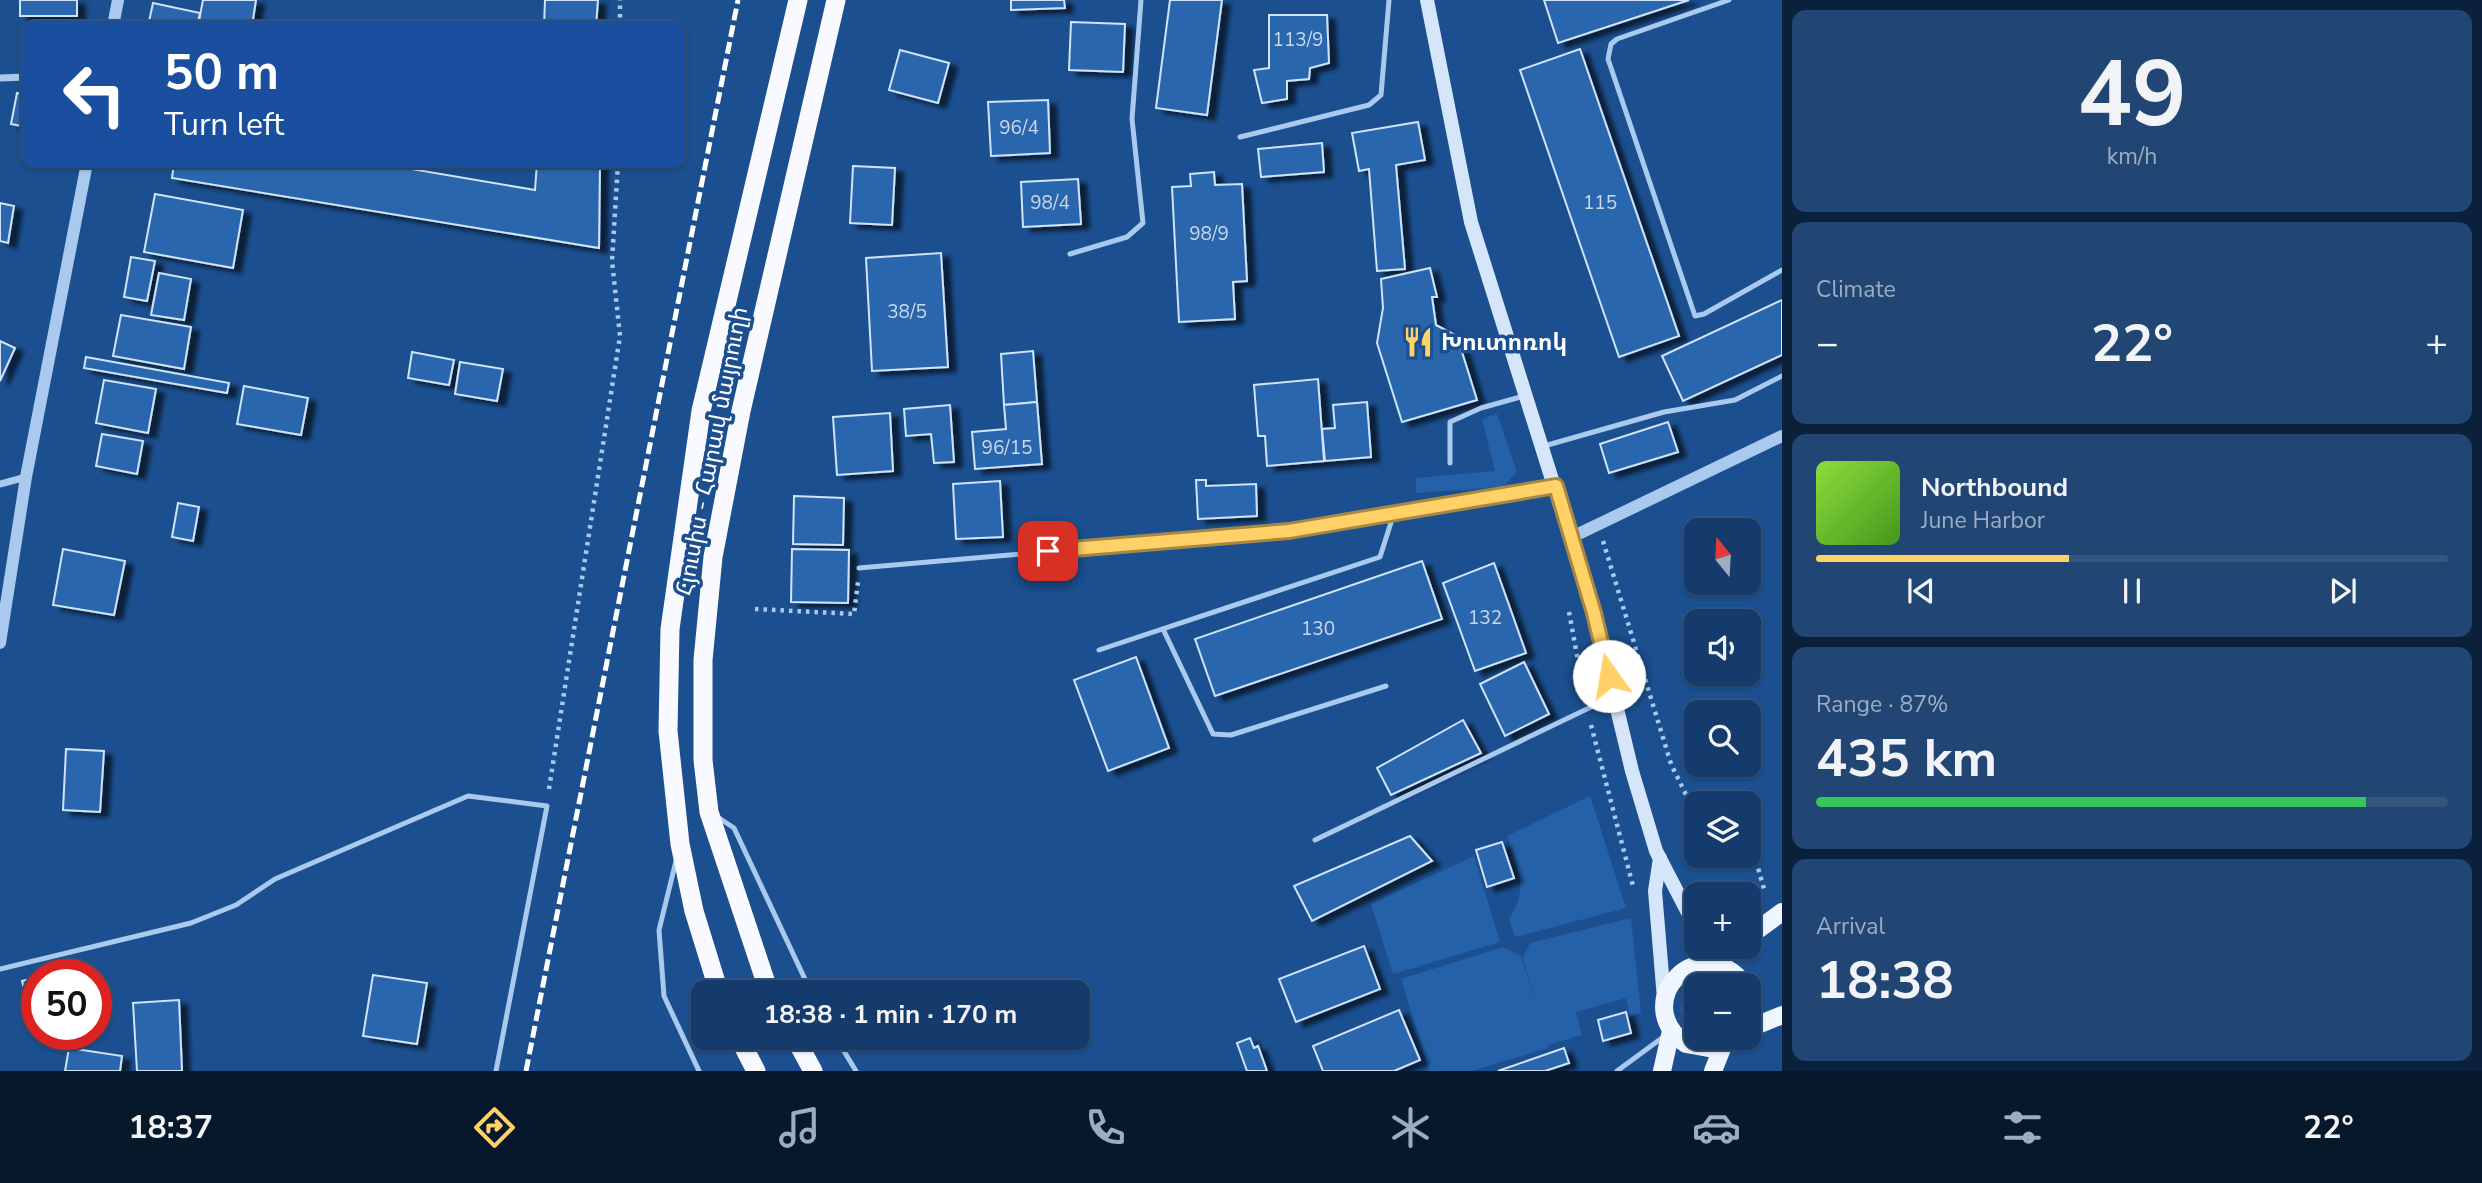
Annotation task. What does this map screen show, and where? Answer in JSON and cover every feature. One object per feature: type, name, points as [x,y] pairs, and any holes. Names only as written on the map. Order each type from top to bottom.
[{"type":"highway","name":"Հյուսիս - Հարավ մայրուղի","points":[[715,980],[694,911],[680,844],[668,731],[668,680],[682,529],[701,411],[798,0]]},
{"type":"highway","name":"Հյուսիս - Հարավ մայրուղի","points":[[765,980],[709,811],[702,712],[713,557],[754,347],[835,0]]},
{"type":"highway","points":[[745,1050],[756,1071]]},
{"type":"highway","points":[[802,1050],[813,1071]]},
{"type":"main road","points":[[1427,0],[1471,222],[1572,537],[1594,613],[1632,771],[1660,858],[1684,905]]},
{"type":"main road","points":[[1660,858],[1655,891],[1666,1021],[1671,1031],[1684,1040]]},
{"type":"main road","points":[[1761,927],[1782,912]]},
{"type":"main road","points":[[1711,959],[1714,964]]},
{"type":"main road","points":[[1714,964],[1720,959]]},
{"type":"main road","points":[[1664,1000],[1674,979],[1682,972],[1703,964],[1714,964],[1732,973]]},
{"type":"main road","points":[[1761,1024],[1782,1015]]},
{"type":"main road","points":[[1662,1071],[1671,1031]]},
{"type":"main road","points":[[1713,1071],[1725,1050]]},
{"type":"street","points":[[114,21],[118,0]]},
{"type":"street","points":[[0,78],[21,77]]},
{"type":"street","points":[[0,643],[26,477],[86,168]]},
{"type":"street","points":[[1572,537],[1782,436]]},
{"type":"street","points":[[0,485],[26,477]]},
{"type":"lane","points":[[1070,254],[1127,237],[1143,223],[1132,119],[1141,0]]},
{"type":"lane","points":[[1240,137],[1369,105],[1381,95],[1389,0]]},
{"type":"lane","points":[[1729,0],[1617,39],[1611,44],[1608,59],[1689,305],[1695,316],[1704,314],[1782,270]]},
{"type":"lane","points":[[1544,446],[1664,412],[1735,400],[1782,376]]},
{"type":"lane","points":[[1450,463],[1450,422],[1480,408],[1527,395]]},
{"type":"lane","points":[[859,568],[1289,531],[1556,486]]},
{"type":"lane","points":[[1098,650],[1380,557],[1394,513]]},
{"type":"lane","points":[[1163,629],[1213,734],[1231,735],[1386,686]]},
{"type":"lane","points":[[1315,840],[1614,696]]},
{"type":"lane","points":[[0,969],[191,923],[236,905],[275,879],[468,796],[547,806],[496,1071]]},
{"type":"lane","points":[[709,811],[734,828],[805,980]]},
{"type":"lane","points":[[680,844],[659,930],[664,996],[699,1071]]},
{"type":"lane","points":[[1617,1071],[1671,1031]]},
{"type":"lane","points":[[843,1050],[856,1071]]},
{"type":"path","points":[[620,0],[620,21]]},
{"type":"path","points":[[547,806],[620,337],[612,261],[618,168]]},
{"type":"path","points":[[1598,524],[1671,764],[1684,791]]},
{"type":"path","points":[[755,609],[854,614],[859,568]]},
{"type":"path","points":[[1565,601],[1587,709],[1636,898]]},
{"type":"path","points":[[1756,868],[1763,889]]},
{"type":"shaded area","points":[[1497,414],[1517,472],[1503,487],[1416,493],[1416,478],[1495,471],[1482,419]]},
{"type":"shaded area","points":[[1590,796],[1626,908],[1515,937],[1509,919],[1519,898],[1520,878],[1507,836]]},
{"type":"shaded area","points":[[1474,856],[1500,942],[1393,974],[1371,904]]},
{"type":"shaded area","points":[[1631,918],[1641,1013],[1630,1016],[1626,998],[1576,1012],[1582,1035],[1548,1045],[1548,1048],[1471,1071],[1429,1071],[1401,979],[1503,947],[1521,956],[1536,1005],[1523,958],[1530,943]]},
{"type":"shaded area","points":[[1684,997],[1684,1019],[1682,1015],[1681,1002]]},
{"type":"building","points":[[20,0],[77,0],[77,16],[20,16]]},
{"type":"building","points":[[203,0],[256,0],[253,21],[199,21]]},
{"type":"building","points":[[545,0],[598,0],[596,21],[544,21]]},
{"type":"building","points":[[1011,0],[1064,0],[1065,8],[1011,10]]},
{"type":"building","points":[[1170,0],[1222,0],[1207,115],[1156,108]]},
{"type":"building","points":[[1544,0],[1689,0],[1558,43]]},
{"type":"building","points":[[153,3],[200,13],[198,21],[149,21]]},
{"type":"building","points":[[1269,15],[1327,15],[1329,63],[1310,68],[1309,79],[1287,81],[1287,99],[1262,103],[1254,70],[1269,68]]},
{"type":"building","points":[[1071,22],[1125,24],[1123,72],[1069,70]]},
{"type":"building","points":[[1580,49],[1679,336],[1619,357],[1520,70]]},
{"type":"building","points":[[900,50],[949,63],[938,103],[889,90]]},
{"type":"building","points":[[17,93],[21,94],[21,126],[11,124]]},
{"type":"building","points":[[1048,100],[1050,153],[991,156],[988,102]]},
{"type":"building","points":[[1418,122],[1425,160],[1396,165],[1405,269],[1377,271],[1369,169],[1359,171],[1352,133]]},
{"type":"building","points":[[1322,143],[1324,172],[1261,177],[1258,149]]},
{"type":"building","points":[[853,166],[895,168],[892,225],[850,223]]},
{"type":"building","points":[[173,168],[405,168],[535,190],[537,168],[600,168],[599,248],[172,178]]},
{"type":"building","points":[[1214,172],[1215,185],[1242,184],[1247,281],[1233,282],[1235,319],[1179,322],[1172,187],[1191,186],[1190,174]]},
{"type":"building","points":[[1078,179],[1081,224],[1023,227],[1021,182]]},
{"type":"building","points":[[155,194],[243,210],[233,268],[144,252]]},
{"type":"building","points":[[0,203],[14,206],[8,243],[0,241]]},
{"type":"building","points":[[941,253],[948,367],[872,371],[866,258]]},
{"type":"building","points":[[131,257],[155,261],[147,301],[124,297]]},
{"type":"building","points":[[1430,268],[1437,297],[1432,297],[1436,325],[1457,336],[1477,400],[1402,422],[1377,343],[1383,308],[1381,279]]},
{"type":"building","points":[[159,273],[191,279],[184,320],[151,315]]},
{"type":"building","points":[[1782,300],[1782,355],[1683,401],[1662,356]]},
{"type":"building","points":[[121,315],[191,327],[184,369],[113,356]]},
{"type":"building","points":[[0,341],[15,348],[0,381]]},
{"type":"building","points":[[1033,351],[1037,402],[1004,405],[1001,354]]},
{"type":"building","points":[[412,352],[454,360],[449,385],[408,378]]},
{"type":"building","points":[[86,357],[229,383],[227,393],[84,368]]},
{"type":"building","points":[[460,362],[503,369],[497,401],[455,394]]},
{"type":"building","points":[[1318,379],[1324,461],[1267,466],[1265,436],[1258,436],[1254,385]]},
{"type":"building","points":[[104,380],[156,389],[148,433],[96,423]]},
{"type":"building","points":[[244,386],[308,398],[301,435],[237,424]]},
{"type":"building","points":[[1037,402],[1042,464],[975,469],[972,432],[1006,429],[1004,405]]},
{"type":"building","points":[[1367,402],[1371,457],[1325,461],[1322,429],[1335,428],[1333,405]]},
{"type":"building","points":[[950,405],[954,462],[934,463],[931,434],[906,436],[904,409]]},
{"type":"building","points":[[890,413],[893,471],[837,475],[833,417]]},
{"type":"building","points":[[1668,422],[1678,452],[1609,473],[1600,444]]},
{"type":"building","points":[[102,434],[143,441],[137,474],[96,466]]},
{"type":"building","points":[[1196,480],[1206,480],[1206,486],[1256,484],[1257,516],[1198,519]]},
{"type":"building","points":[[1000,481],[1003,537],[956,539],[953,484]]},
{"type":"building","points":[[794,496],[844,498],[843,545],[793,544]]},
{"type":"building","points":[[178,503],[199,507],[193,541],[172,537]]},
{"type":"building","points":[[63,549],[125,561],[114,615],[53,605]]},
{"type":"building","points":[[792,549],[849,550],[848,603],[791,602]]},
{"type":"building","points":[[1422,561],[1442,619],[1215,696],[1195,639]]},
{"type":"building","points":[[1494,563],[1526,653],[1475,671],[1443,583]]},
{"type":"building","points":[[1136,657],[1169,748],[1108,771],[1074,680]]},
{"type":"building","points":[[1524,662],[1549,714],[1505,736],[1480,684]]},
{"type":"building","points":[[1463,720],[1481,753],[1391,795],[1377,768]]},
{"type":"building","points":[[66,749],[104,751],[100,812],[63,810]]},
{"type":"building","points":[[1410,836],[1432,861],[1312,921],[1294,886]]},
{"type":"building","points":[[1502,842],[1514,878],[1487,887],[1476,850]]},
{"type":"building","points":[[1364,946],[1380,989],[1296,1022],[1279,979]]},
{"type":"building","points":[[373,975],[427,983],[417,1044],[363,1036]]},
{"type":"building","points":[[179,1000],[182,1071],[137,1071],[133,1003]]},
{"type":"building","points":[[1399,1010],[1420,1060],[1394,1071],[1323,1071],[1313,1046]]},
{"type":"building","points":[[1626,1012],[1631,1033],[1603,1041],[1598,1020]]},
{"type":"building","points":[[1250,1038],[1254,1048],[1258,1046],[1267,1071],[1247,1071],[1237,1043]]},
{"type":"building","points":[[1564,1048],[1569,1063],[1545,1071],[1498,1071]]},
{"type":"building","points":[[69,1050],[122,1056],[120,1071],[65,1071]]},
{"type":"railway","points":[[526,1071],[738,0]]},
{"type":"place","name":"Խուտոռոկ","points":[[1418,342]]},
{"type":"route","points":[[1048,551],[1289,531],[1556,486],[1594,613],[1609,676]]}]
